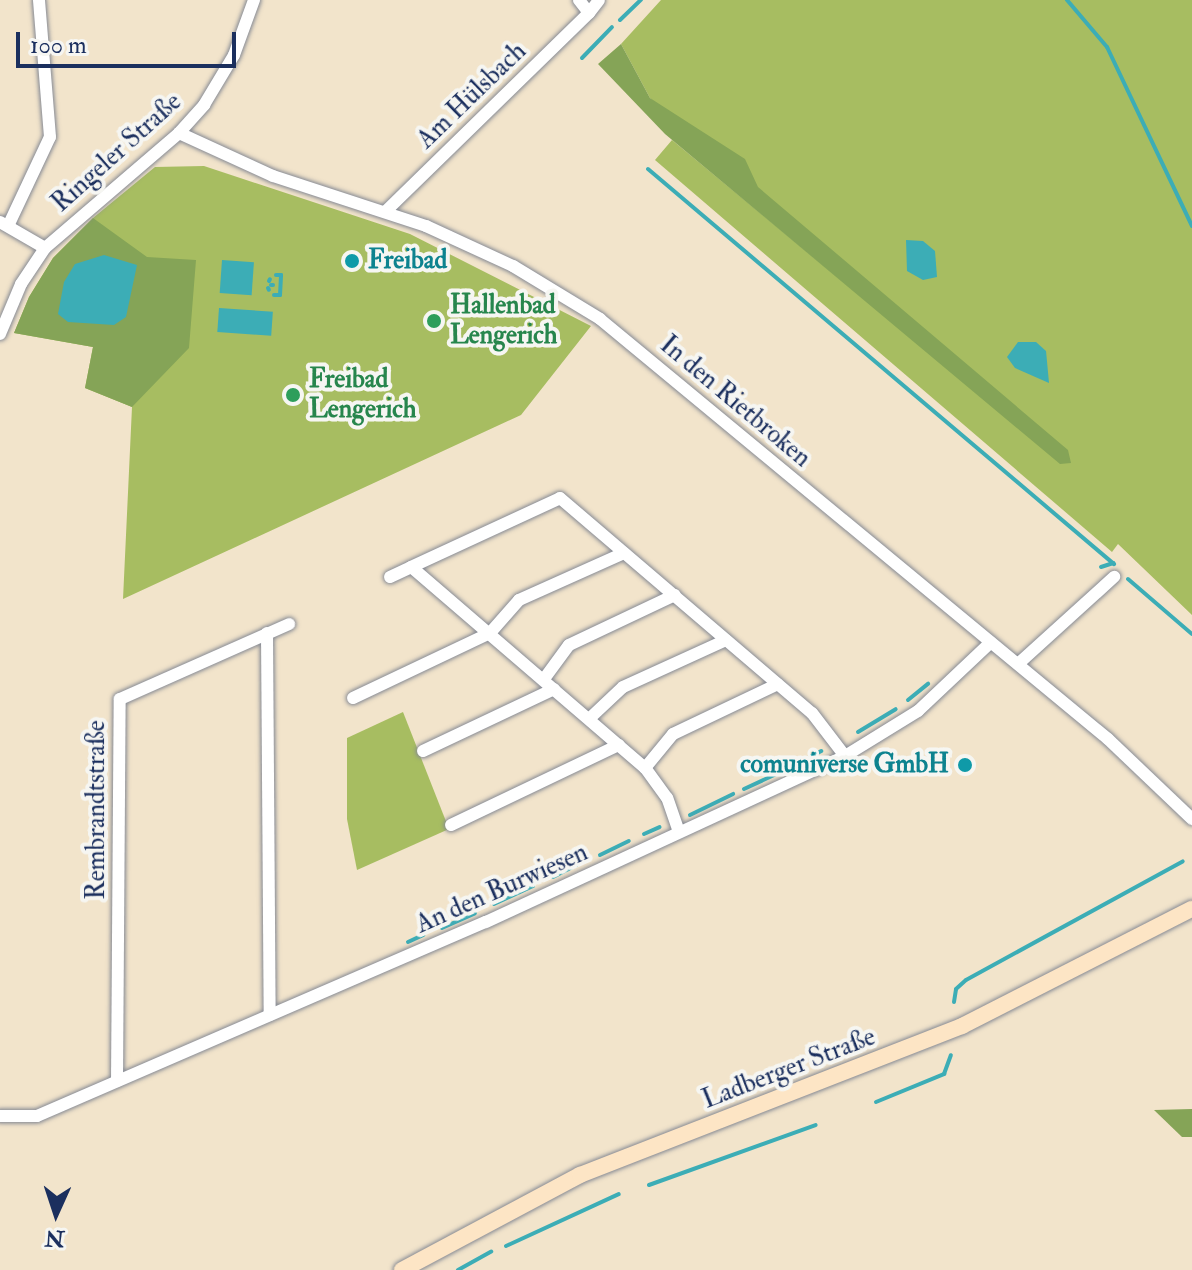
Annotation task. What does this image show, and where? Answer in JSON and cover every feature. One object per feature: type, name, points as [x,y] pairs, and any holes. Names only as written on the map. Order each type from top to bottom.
[{"type":"main road","name":"Ladberger Straße","points":[[402,1270],[580,1175],[934,1038],[1192,909]]},
{"type":"street","points":[[39,0],[50,137],[4,223],[45,248]]},
{"type":"street","name":"Ringeler Straße","points":[[0,334],[21,284],[45,248],[179,133],[221,80],[254,0]]},
{"type":"street","points":[[579,0],[589,13]]},
{"type":"street","name":"Am Hülsbach","points":[[386,211],[599,0]]},
{"type":"street","name":"In den Rietbroken","points":[[179,133],[273,176],[386,211],[513,266],[600,319],[1018,664],[1192,819]]},
{"type":"street","points":[[390,577],[560,498],[830,731],[845,756]]},
{"type":"street","points":[[353,698],[490,633],[519,600],[624,553]]},
{"type":"street","points":[[411,567],[645,768],[667,798],[679,832]]},
{"type":"street","points":[[1018,664],[1114,577]]},
{"type":"street","points":[[423,751],[549,684],[569,645],[675,595]]},
{"type":"street","name":"Rembrandtstraße","points":[[117,1081],[120,699],[289,624]]},
{"type":"street","points":[[267,633],[270,1015]]},
{"type":"street","points":[[590,718],[623,687],[726,640]]},
{"type":"street","name":"An den Burwiesen","points":[[0,1116],[37,1116],[270,1015],[845,756],[918,711],[991,642]]},
{"type":"street","points":[[645,768],[673,734],[778,684]]},
{"type":"street","points":[[451,825],[619,745]]},
{"type":"green space","points":[[661,0],[1192,0],[1192,615],[1118,544],[1112,552],[655,160],[672,140],[859,295],[650,98],[621,44]]},
{"type":"green space","points":[[621,44],[650,98],[745,159],[758,187],[1068,450],[1071,463],[1060,464],[665,134],[598,64]]},
{"type":"green space","points":[[204,166],[410,234],[591,326],[521,415],[123,599],[132,407],[85,388],[93,347],[14,333],[29,297],[53,258],[93,218],[155,167]]},
{"type":"green space","points":[[93,218],[147,257],[196,260],[189,348],[132,407],[85,388],[93,347],[14,333],[29,297],[53,258]]},
{"type":"green space","points":[[403,712],[449,829],[357,870],[347,819],[347,738]]},
{"type":"green space","points":[[1192,1109],[1192,1137],[1182,1137],[1154,1110]]},
{"type":"water","points":[[906,240],[923,241],[935,251],[937,277],[923,280],[907,271]]},
{"type":"water","points":[[104,255],[137,265],[126,317],[114,325],[68,322],[58,314],[64,282],[75,264]]},
{"type":"water","points":[[222,260],[254,262],[252,295],[220,293]]},
{"type":"water","points":[[219,308],[273,312],[271,336],[217,332]]},
{"type":"water","points":[[1018,342],[1036,342],[1046,351],[1049,383],[1015,368],[1007,357]]},
{"type":"waterway","points":[[620,20],[641,0]]},
{"type":"waterway","points":[[1067,0],[1107,47],[1192,226]]},
{"type":"waterway","points":[[582,58],[612,27]]},
{"type":"waterway","points":[[648,169],[1114,564]]},
{"type":"waterway","points":[[274,295],[280,295],[281,275],[276,275]]},
{"type":"waterway","points":[[1101,567],[1113,563]]},
{"type":"waterway","points":[[1128,579],[1192,634]]},
{"type":"waterway","points":[[908,700],[928,684]]},
{"type":"waterway","points":[[858,732],[896,709]]},
{"type":"waterway","points":[[793,766],[821,751]]},
{"type":"waterway","points":[[744,789],[779,773]]},
{"type":"waterway","points":[[690,815],[733,794]]},
{"type":"waterway","points":[[644,834],[660,827]]},
{"type":"waterway","points":[[600,855],[629,841]]},
{"type":"waterway","points":[[954,1002],[956,989],[966,980],[1183,861]]},
{"type":"waterway","points":[[553,877],[579,864]]},
{"type":"waterway","points":[[494,904],[533,886]]},
{"type":"waterway","points":[[442,928],[475,913]]},
{"type":"waterway","points":[[408,942],[423,935]]},
{"type":"waterway","points":[[876,1102],[944,1074],[951,1055]]},
{"type":"waterway","points":[[649,1185],[816,1125]]},
{"type":"waterway","points":[[506,1246],[619,1194]]},
{"type":"waterway","points":[[458,1270],[491,1252]]},
{"type":"place","name":"Freibad","points":[[352,261]]},
{"type":"place","name":"Hallenbad Lengerich","points":[[434,321]]},
{"type":"place","name":"Freibad Lengerich","points":[[293,395]]},
{"type":"place","name":"comuniverse GmbH","points":[[965,765]]}]
